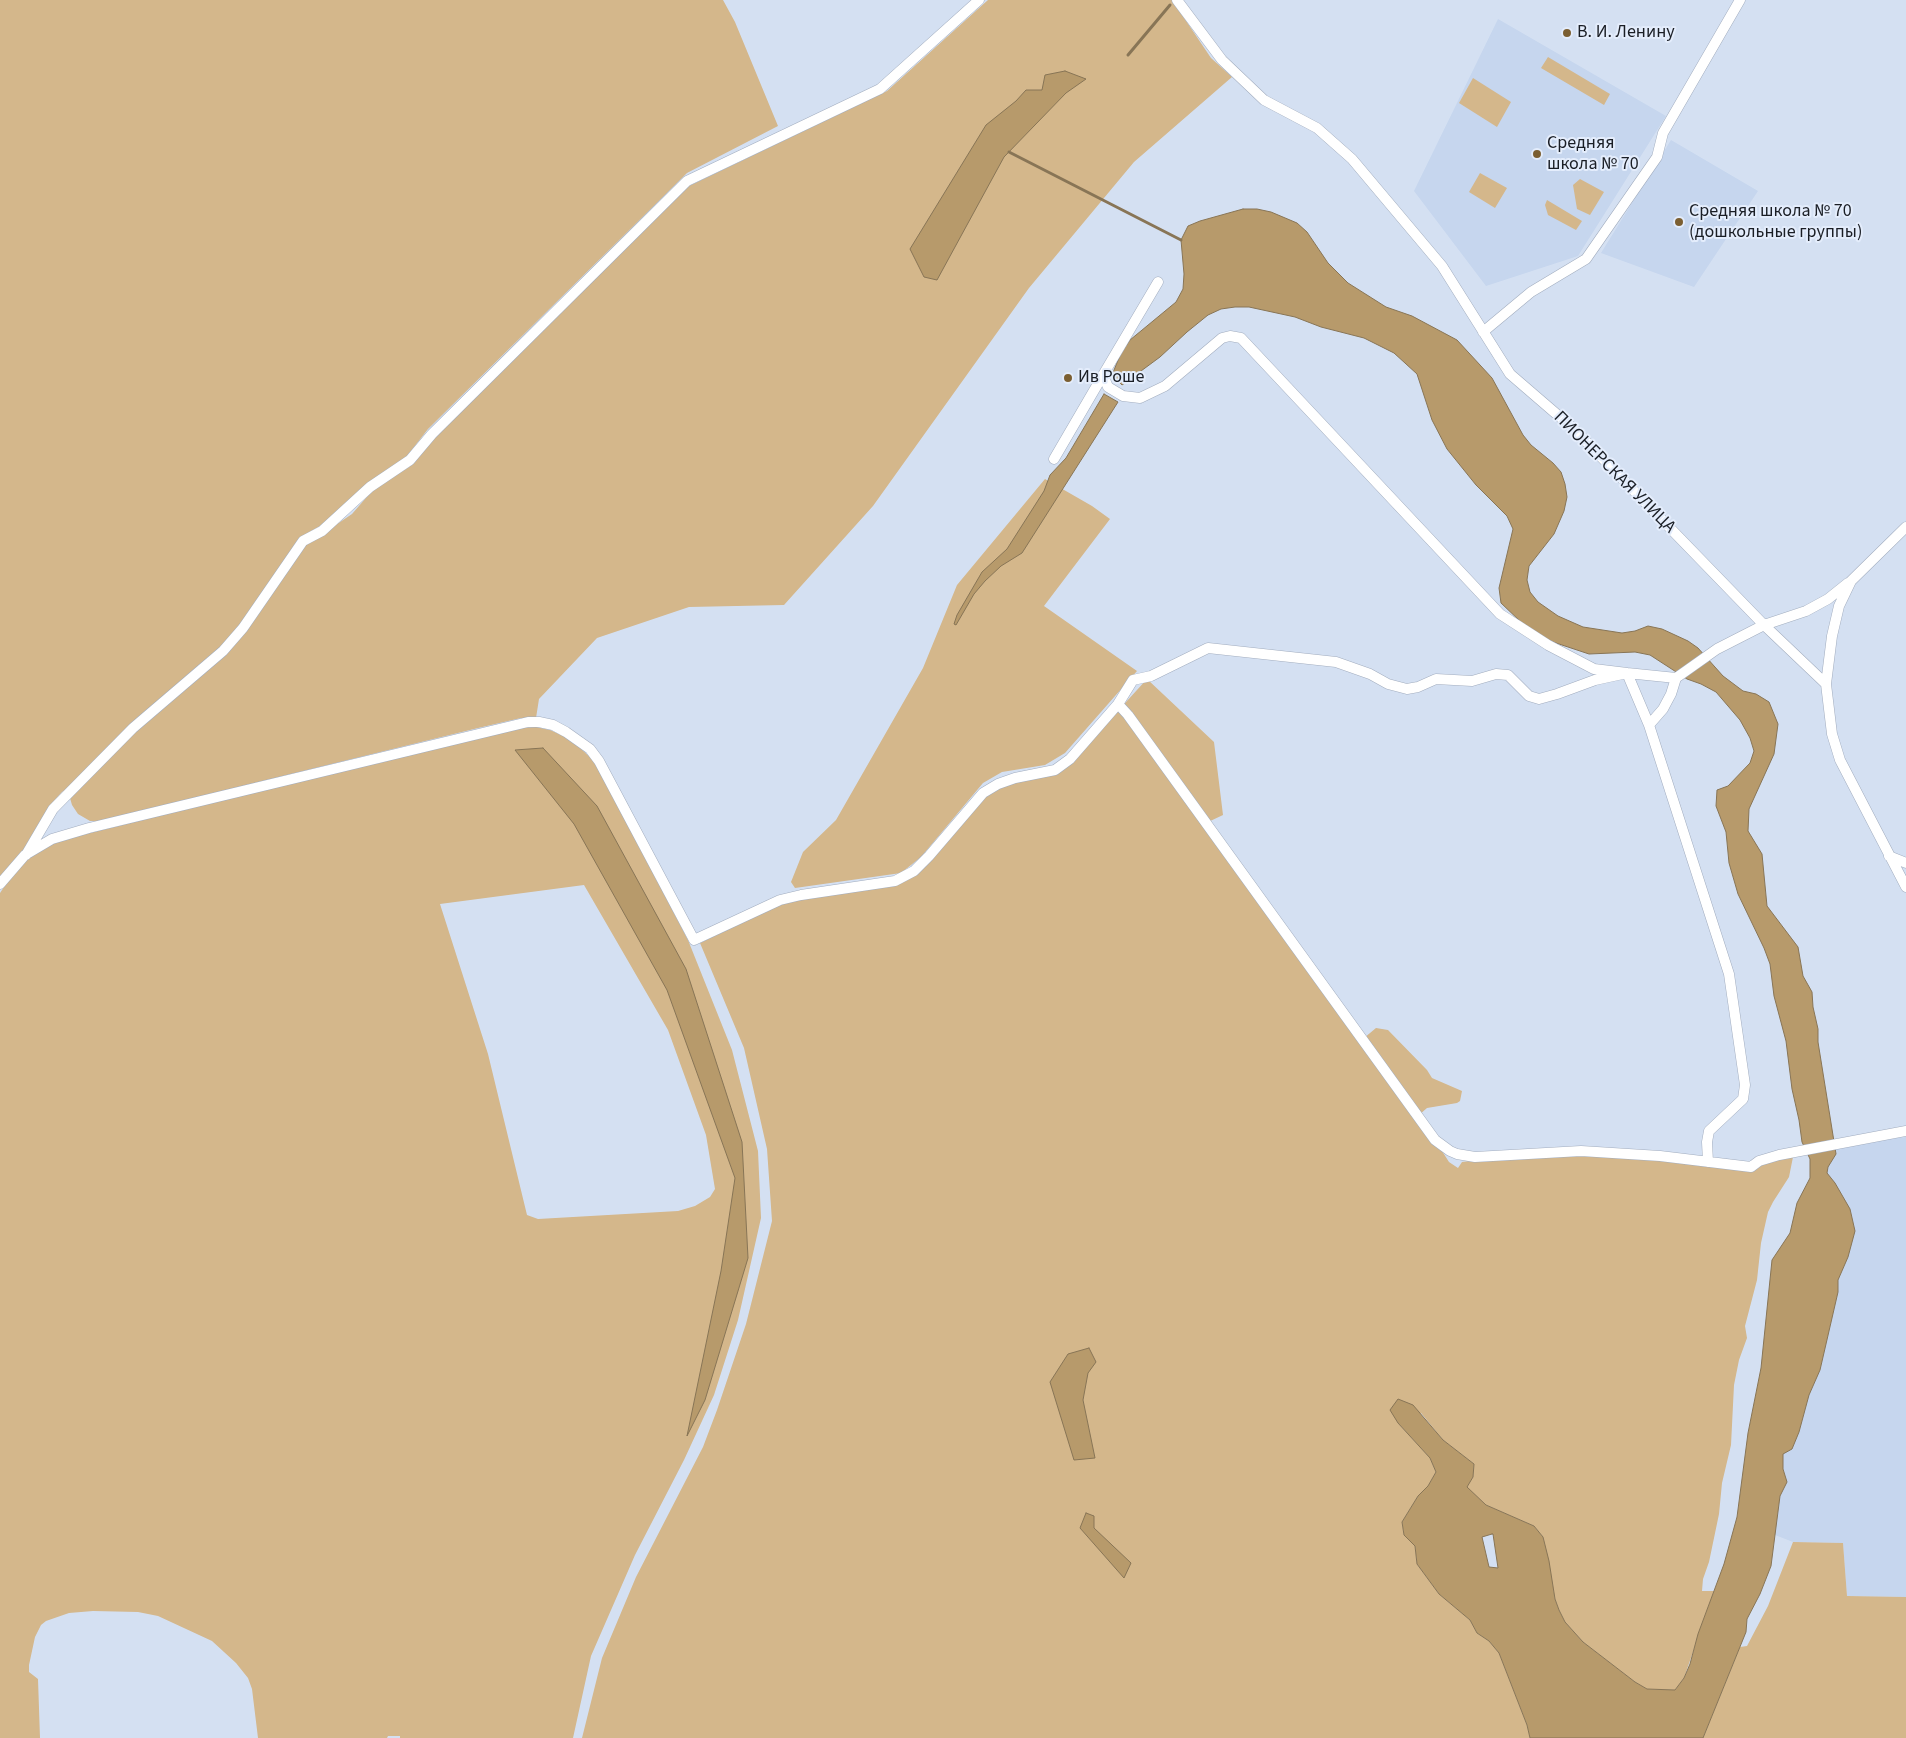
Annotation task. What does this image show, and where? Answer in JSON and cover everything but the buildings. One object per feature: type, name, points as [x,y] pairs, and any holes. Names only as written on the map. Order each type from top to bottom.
[{"type":"street","points":[[0,884],[25,856],[53,809],[133,728],[223,651],[243,628],[303,541],[322,530],[370,487],[410,460],[432,434],[687,181],[880,89],[980,0]]},
{"type":"street","name":"ПИОНЕРСКАЯ УЛИЦА","points":[[1177,0],[1222,60],[1264,100],[1317,128],[1352,159],[1442,266],[1510,374],[1576,430],[1764,625],[1826,684]]},
{"type":"street","points":[[1483,332],[1531,292],[1586,259],[1657,157],[1663,133],[1740,0]]},
{"type":"street","points":[[1054,459],[1158,282]]},
{"type":"street","points":[[1103,375],[1108,387],[1123,396],[1140,398],[1165,386],[1222,338],[1230,336],[1240,338],[1500,614],[1548,645],[1594,669],[1676,678]]},
{"type":"street","points":[[1649,725],[1663,710],[1676,678],[1717,650],[1764,625],[1806,611],[1828,599],[1851,581],[1906,527]]},
{"type":"street","points":[[1851,581],[1837,613],[1826,684],[1832,734],[1840,760],[1906,887]]},
{"type":"street","points":[[25,856],[52,839],[89,828],[528,722],[539,722],[553,725],[566,732],[590,749],[599,761],[694,940],[780,900],[801,894],[895,881],[914,871],[983,793],[998,784],[1015,778],[1055,770],[1070,759],[1118,704],[1133,680],[1151,676],[1208,648],[1336,662],[1370,674],[1388,684],[1407,689],[1418,687],[1436,679],[1472,680],[1496,674],[1508,675],[1529,696],[1539,698],[1557,694],[1595,680],[1627,673]]},
{"type":"street","points":[[1627,673],[1649,725],[1729,974],[1745,1085],[1743,1099],[1709,1131],[1707,1142],[1708,1162]]},
{"type":"street","points":[[1118,704],[1134,723],[1435,1140],[1457,1154],[1475,1157],[1582,1151],[1660,1156],[1751,1167],[1759,1161],[1779,1155],[1906,1131]]},
{"type":"street","points":[[1889,856],[1906,863]]},
{"type":"shaded area","points":[[0,0],[723,0],[735,22],[778,126],[687,173],[428,429],[407,456],[320,526],[299,538],[241,627],[220,649],[70,787],[62,792],[51,804],[23,854],[0,879]]},
{"type":"shaded area","points":[[988,0],[1172,0],[1211,58],[1232,77],[1134,162],[1029,288],[873,506],[784,605],[689,607],[597,638],[539,699],[536,718],[521,718],[478,728],[100,821],[90,821],[78,814],[70,798],[134,733],[224,655],[300,549],[352,514],[372,491],[412,465],[438,434],[689,186],[887,91]]},
{"type":"shaded area","name":"Средняя школа № 70","points":[[1498,19],[1666,116],[1578,256],[1486,286],[1414,191]]},
{"type":"shaded area","points":[[1548,57],[1610,94],[1604,105],[1541,68]]},
{"type":"shaded area","points":[[1065,71],[1086,79],[1066,93],[1004,157],[937,280],[924,277],[910,249],[986,125],[1016,101],[1026,90],[1042,90],[1045,75]]},
{"type":"shaded area","points":[[1473,78],[1511,102],[1497,127],[1459,103]]},
{"type":"shaded area","name":"Средняя школа № 70 (дошкольные группы)","points":[[1671,140],[1758,191],[1694,287],[1601,253]]},
{"type":"shaded area","points":[[1480,173],[1507,188],[1495,208],[1469,192]]},
{"type":"shaded area","points":[[1580,179],[1604,192],[1590,215],[1577,209],[1573,185]]},
{"type":"shaded area","points":[[1547,200],[1582,221],[1576,230],[1548,215],[1545,205]]},
{"type":"shaded area","points":[[1243,209],[1257,209],[1271,212],[1297,223],[1307,232],[1328,263],[1348,283],[1386,307],[1412,316],[1457,340],[1492,378],[1523,435],[1531,445],[1561,472],[1565,484],[1567,497],[1564,511],[1554,534],[1529,566],[1527,580],[1530,592],[1538,602],[1558,616],[1583,627],[1622,633],[1648,626],[1662,629],[1688,641],[1698,648],[1723,676],[1743,691],[1756,694],[1769,702],[1778,724],[1774,754],[1749,809],[1748,831],[1762,854],[1767,906],[1798,947],[1803,976],[1812,992],[1836,1154],[1828,1167],[1827,1173],[1850,1209],[1855,1231],[1848,1257],[1838,1280],[1838,1292],[1820,1370],[1809,1395],[1799,1432],[1792,1449],[1783,1454],[1783,1469],[1787,1482],[1780,1496],[1771,1566],[1760,1594],[1747,1619],[1746,1632],[1703,1738],[1530,1738],[1527,1725],[1499,1653],[1489,1641],[1477,1633],[1470,1620],[1439,1594],[1417,1564],[1415,1546],[1404,1535],[1402,1522],[1436,1472],[1430,1458],[1398,1423],[1390,1410],[1398,1399],[1413,1405],[1443,1440],[1474,1464],[1473,1477],[1467,1487],[1486,1505],[1534,1526],[1543,1537],[1555,1599],[1559,1610],[1565,1622],[1583,1642],[1647,1689],[1675,1690],[1684,1678],[1690,1664],[1698,1634],[1724,1564],[1737,1517],[1748,1433],[1761,1368],[1772,1260],[1790,1233],[1797,1203],[1810,1178],[1810,1159],[1802,1142],[1792,1089],[1786,1041],[1774,996],[1770,964],[1738,894],[1729,863],[1726,832],[1716,806],[1717,790],[1728,786],[1750,763],[1754,751],[1750,738],[1740,720],[1716,692],[1687,679],[1650,655],[1635,652],[1589,654],[1547,640],[1522,623],[1501,603],[1499,588],[1513,529],[1507,516],[1476,485],[1447,449],[1432,420],[1417,374],[1394,353],[1364,338],[1321,327],[1295,317],[1249,307],[1235,307],[1221,309],[1208,315],[1160,357],[1122,385],[1112,375],[1121,353],[1130,340],[1176,302],[1183,289],[1184,274],[1181,240],[1188,226]],"holes":[[[1493,1534],[1498,1568],[1489,1567],[1482,1537]]]},
{"type":"shaded area","points":[[1104,394],[1118,402],[1022,553],[1001,566],[985,581],[974,594],[956,625],[954,624],[957,615],[982,572],[1007,549],[1044,491],[1050,475],[1066,458]]},
{"type":"shaded area","points":[[1045,479],[1092,506],[1110,519],[1044,606],[1137,671],[1065,753],[1045,765],[1002,772],[983,783],[921,857],[901,873],[795,888],[791,882],[803,852],[836,820],[923,668],[957,585]]},
{"type":"shaded area","points":[[1147,679],[1214,742],[1223,815],[1206,823],[1364,1038],[1376,1028],[1388,1030],[1427,1070],[1432,1078],[1462,1091],[1460,1101],[1457,1103],[1427,1108],[1419,1115],[1449,1162],[1458,1168],[1462,1162],[1572,1153],[1752,1168],[1766,1159],[1793,1157],[1789,1177],[1768,1212],[1761,1243],[1757,1280],[1745,1326],[1747,1338],[1739,1360],[1734,1385],[1731,1445],[1722,1483],[1719,1514],[1709,1562],[1703,1579],[1702,1591],[1714,1591],[1684,1678],[1675,1690],[1647,1689],[1583,1642],[1565,1622],[1559,1610],[1555,1599],[1543,1537],[1534,1526],[1486,1505],[1466,1487],[1473,1477],[1474,1464],[1443,1440],[1421,1413],[1398,1423],[1430,1458],[1436,1472],[1402,1522],[1404,1535],[1415,1546],[1417,1564],[1439,1594],[1470,1620],[1477,1633],[1489,1641],[1499,1653],[1527,1725],[1530,1738],[582,1738],[602,1658],[636,1577],[703,1447],[717,1410],[746,1324],[772,1221],[767,1149],[744,1048],[700,943],[780,904],[905,881],[985,791],[1003,783],[1058,773]]},
{"type":"shaded area","points":[[536,727],[550,730],[566,737],[596,763],[688,940],[732,1050],[758,1151],[761,1218],[738,1320],[714,1395],[684,1460],[635,1555],[591,1656],[573,1738],[400,1738],[400,1736],[388,1736],[387,1738],[258,1738],[252,1689],[248,1678],[236,1663],[212,1641],[158,1616],[138,1612],[93,1611],[69,1613],[46,1621],[41,1625],[35,1637],[29,1665],[29,1672],[38,1679],[40,1738],[0,1738],[0,893],[27,858],[53,842],[518,728]],"holes":[[[584,885],[668,1030],[706,1135],[715,1189],[710,1197],[695,1206],[678,1211],[538,1219],[527,1215],[488,1054],[440,904]]]},
{"type":"shaded area","points":[[543,748],[597,806],[686,969],[742,1142],[748,1258],[705,1400],[687,1436],[721,1271],[735,1178],[667,990],[574,824],[515,750]]},
{"type":"shaded area","points":[[1906,1137],[1906,1597],[1847,1596],[1843,1543],[1793,1542],[1775,1535],[1775,1523],[1780,1496],[1787,1482],[1783,1469],[1783,1454],[1792,1448],[1799,1432],[1809,1395],[1820,1370],[1838,1292],[1838,1280],[1848,1257],[1844,1199],[1827,1173],[1828,1167],[1836,1154],[1835,1149],[1862,1142]]},
{"type":"shaded area","points":[[1089,1348],[1096,1362],[1088,1373],[1083,1400],[1095,1458],[1074,1460],[1050,1382],[1068,1354]]},
{"type":"shaded area","points":[[1086,1513],[1094,1516],[1094,1528],[1131,1563],[1124,1578],[1080,1528]]},
{"type":"shaded area","points":[[1793,1542],[1843,1543],[1847,1596],[1906,1597],[1906,1738],[1703,1738],[1740,1647],[1747,1646],[1768,1606]]},
{"type":"waterway","points":[[1128,55],[1170,5]]},
{"type":"waterway","points":[[1009,152],[1181,240]]},
{"type":"place","name":"В. И. Ленину","points":[[1567,33]]},
{"type":"place","name":"Средняя школа № 70","points":[[1537,154]]},
{"type":"place","name":"Средняя школа № 70 (дошкольные группы)","points":[[1679,222]]},
{"type":"place","name":"Ив Роше","points":[[1068,378]]}]
